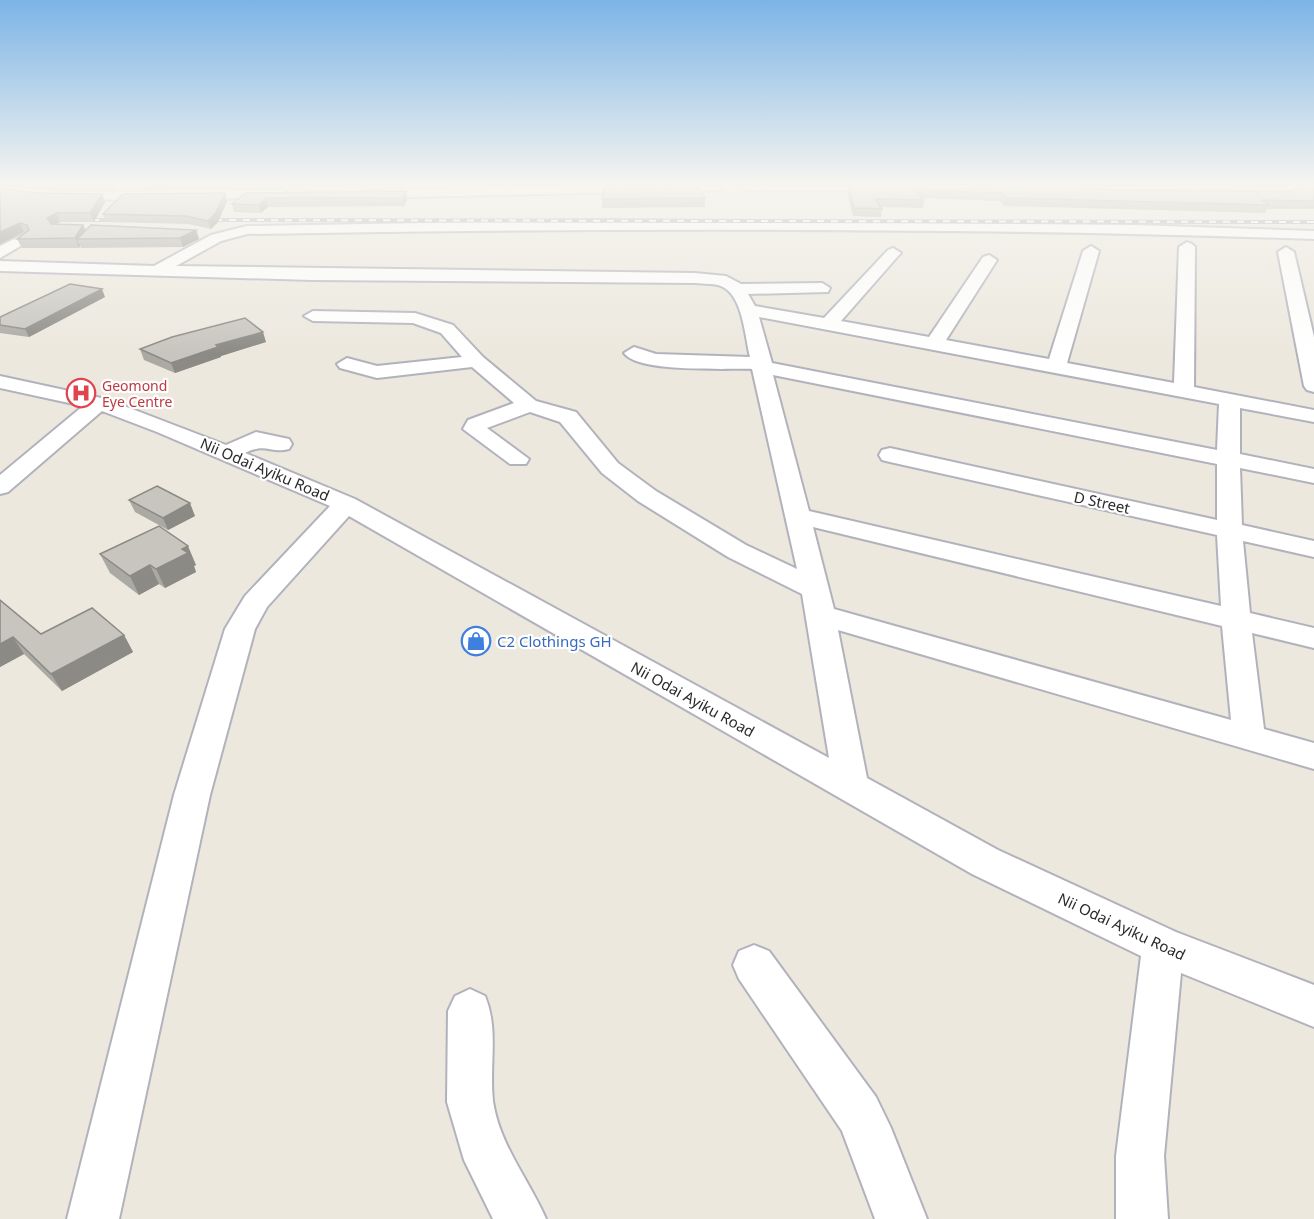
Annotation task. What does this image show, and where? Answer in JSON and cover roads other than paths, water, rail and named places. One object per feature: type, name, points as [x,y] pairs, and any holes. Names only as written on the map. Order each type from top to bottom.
[{"type":"street","points":[[0,253],[21,240]]},
{"type":"street","points":[[158,270],[214,240]]},
{"type":"street","points":[[1184,391],[1187,247]]},
{"type":"street","points":[[1056,368],[1091,251]]},
{"type":"street","points":[[1286,252],[1306,296],[1314,386]]},
{"type":"street","points":[[829,324],[893,253]]},
{"type":"street","points":[[934,343],[989,260]]},
{"type":"street","points":[[0,266],[158,270],[435,283],[695,278],[726,281],[737,289],[748,310],[763,365],[817,602],[852,788]]},
{"type":"street","points":[[737,289],[822,288]]},
{"type":"street","points":[[748,310],[934,343],[1314,416]]},
{"type":"street","points":[[313,316],[417,313],[447,329],[476,361],[529,405],[568,417],[610,468],[647,496],[817,602],[1314,756]]},
{"type":"street","points":[[634,353],[654,360],[763,365],[1314,476]]},
{"type":"street","points":[[347,364],[377,372],[476,361]]},
{"type":"street","name":"Nii Odai Ayiku Road","points":[[0,381],[99,403],[165,427],[346,504],[985,862],[1163,946],[1314,1006]]},
{"type":"street","points":[[1230,400],[1227,458],[1228,530],[1234,617],[1249,737]]},
{"type":"street","points":[[0,487],[99,403]]},
{"type":"street","points":[[518,459],[474,429],[476,425],[529,405]]},
{"type":"street","points":[[226,453],[256,439],[281,444]]},
{"type":"street","name":"D Street","points":[[890,456],[1314,549]]},
{"type":"street","points":[[93,1219],[192,795],[240,628],[255,602],[346,504]]},
{"type":"street","points":[[797,516],[1234,617],[1314,638]]},
{"type":"street","points":[[1142,1219],[1140,1156],[1163,946]]},
{"type":"street","points":[[754,965],[859,1114],[874,1145],[901,1219]]},
{"type":"street","points":[[470,1011],[470,1102],[488,1160],[520,1219]]},
{"type":"place","name":"Geomond Eye Centre","points":[[81,393]]},
{"type":"place","name":"C2 Clothings GH","points":[[476,641]]}]
